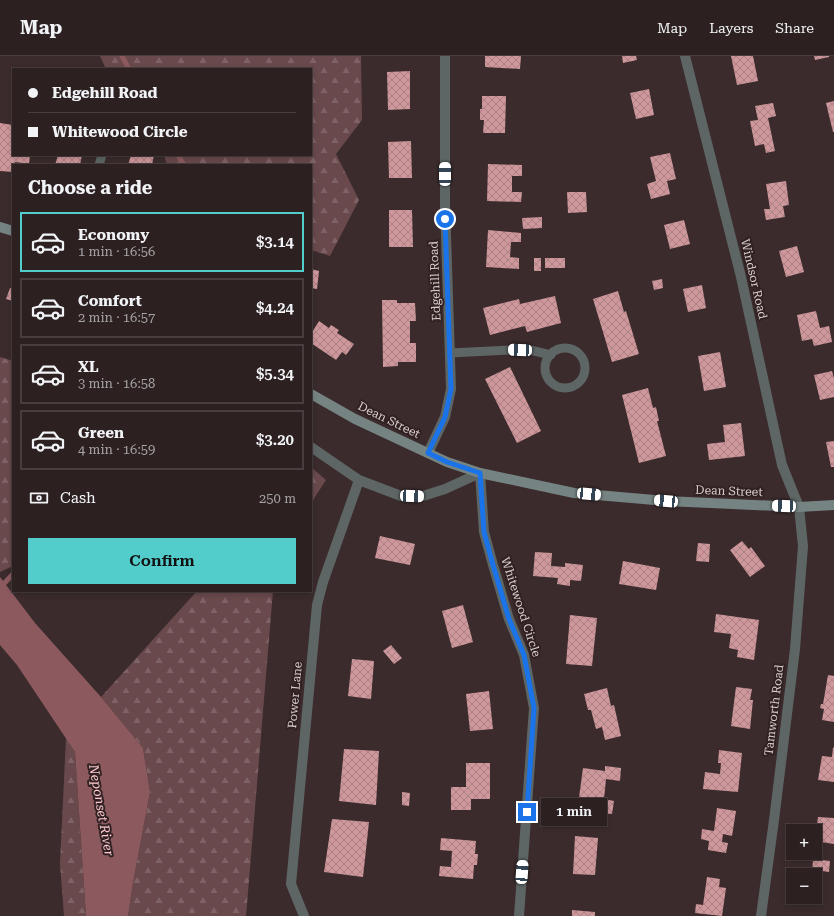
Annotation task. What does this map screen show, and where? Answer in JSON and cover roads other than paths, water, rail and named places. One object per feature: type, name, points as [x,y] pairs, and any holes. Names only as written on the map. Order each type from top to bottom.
[{"type":"main road","points":[[0,227],[12,231]]},
{"type":"main road","name":"Dean Street","points":[[312,395],[355,420],[447,462],[480,473],[574,493],[666,501],[799,507],[834,505]]},
{"type":"street","name":"Edgehill Road","points":[[428,453],[445,417],[451,389],[445,204],[445,56]]},
{"type":"street","name":"Windsor Road","points":[[685,56],[741,277],[782,465],[799,507]]},
{"type":"street","points":[[312,448],[359,480],[401,496],[423,496],[445,489],[480,473]]},
{"type":"street","name":"Whitewood Circle","points":[[480,473],[484,532],[509,619],[524,655],[534,708],[519,916]]},
{"type":"street","name":"Power Lane","points":[[304,916],[291,884],[317,605],[323,582],[359,480]]},
{"type":"street","name":"Tamworth Road","points":[[761,916],[795,649],[803,546],[799,507]]},
{"type":"lane","points":[[450,353],[530,350],[551,354],[562,349],[575,350],[580,354],[585,365],[585,372],[579,383],[566,388],[554,384],[549,379],[546,373],[546,367],[547,360],[551,354]]},
{"type":"water","name":"Neponset River","points":[[0,577],[35,623],[101,697],[143,748],[150,792],[128,916],[86,916],[75,752],[17,665],[0,645]]},
{"type":"waterway","points":[[122,56],[128,68]]},
{"type":"waterway","points":[[179,156],[183,164]]},
{"type":"waterway","points":[[0,588],[12,575]]}]
